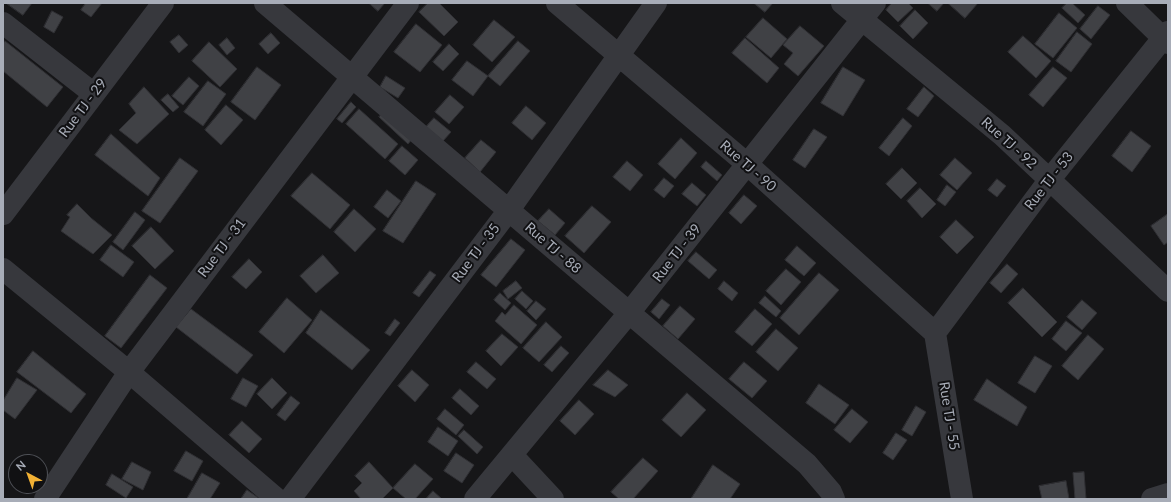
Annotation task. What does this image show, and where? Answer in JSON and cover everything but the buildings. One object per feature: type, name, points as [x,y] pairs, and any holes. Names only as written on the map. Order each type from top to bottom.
[{"type":"street","name":"Rue TJ - 29","points":[[3,214],[163,3]]},
{"type":"street","name":"Rue TJ - 88","points":[[265,3],[807,464],[834,499]]},
{"type":"street","name":"Rue TJ - 31","points":[[45,499],[129,372],[408,3]]},
{"type":"street","name":"Rue TJ - 90","points":[[557,3],[747,164],[935,333]]},
{"type":"street","name":"Rue TJ - 35","points":[[290,499],[509,210],[656,3]]},
{"type":"street","name":"Rue TJ - 92","points":[[842,3],[869,11],[1168,291]]},
{"type":"street","points":[[1127,3],[1167,37]]},
{"type":"street","name":"Rue TJ - 39","points":[[475,499],[629,313],[869,11]]},
{"type":"street","points":[[3,22],[94,94]]},
{"type":"street","name":"Rue TJ - 53","points":[[935,333],[1050,179],[1167,37]]},
{"type":"street","points":[[3,270],[129,372],[277,499]]},
{"type":"street","name":"Rue TJ - 55","points":[[935,333],[962,499]]},
{"type":"street","points":[[512,455],[553,499]]},
{"type":"street","points":[[1152,499],[1168,494]]}]
